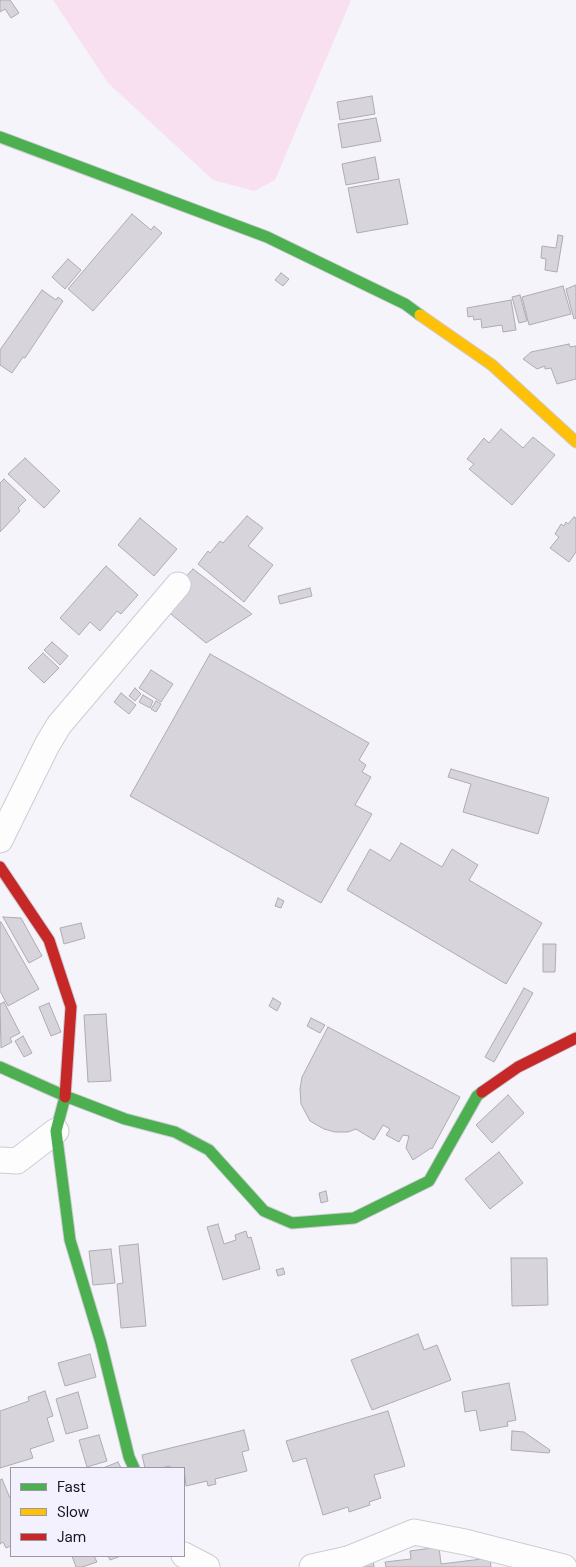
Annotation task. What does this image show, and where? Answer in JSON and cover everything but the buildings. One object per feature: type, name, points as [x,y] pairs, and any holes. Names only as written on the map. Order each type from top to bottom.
[{"type":"street","points":[[0,137],[267,237],[405,304],[492,365],[576,442]]},
{"type":"street","points":[[0,840],[47,745],[59,725],[178,585]]},
{"type":"street","points":[[0,868],[49,940],[71,1007],[65,1096],[56,1131],[70,1240],[101,1343],[129,1457],[134,1467]]},
{"type":"street","points":[[0,1067],[65,1096],[125,1119],[175,1132],[209,1150],[264,1210],[292,1223],[354,1218],[429,1181],[477,1096],[518,1067],[576,1038]]},
{"type":"street","points":[[0,1160],[18,1161],[56,1131]]},
{"type":"street","points":[[312,1567],[348,1559],[414,1532],[465,1542],[564,1567]]},
{"type":"street","points":[[185,1556],[207,1567]]},
{"type":"shaded area","points":[[53,0],[351,0],[275,180],[254,191],[213,180],[108,83]]},
{"type":"traffic: fast","points":[[0,137],[267,237],[405,304],[420,315]]},
{"type":"traffic: fast","points":[[0,1067],[65,1096],[125,1119],[175,1132],[209,1150],[264,1211],[292,1223],[354,1218],[429,1181],[477,1096],[482,1092]]},
{"type":"traffic: fast","points":[[65,1097],[56,1131],[70,1240],[101,1343],[129,1457],[134,1467]]},
{"type":"traffic: slow","points":[[420,315],[492,365],[576,442]]},
{"type":"traffic: jam","points":[[0,867],[49,940],[71,1007],[65,1097]]},
{"type":"traffic: jam","points":[[482,1092],[518,1067],[576,1038]]}]
